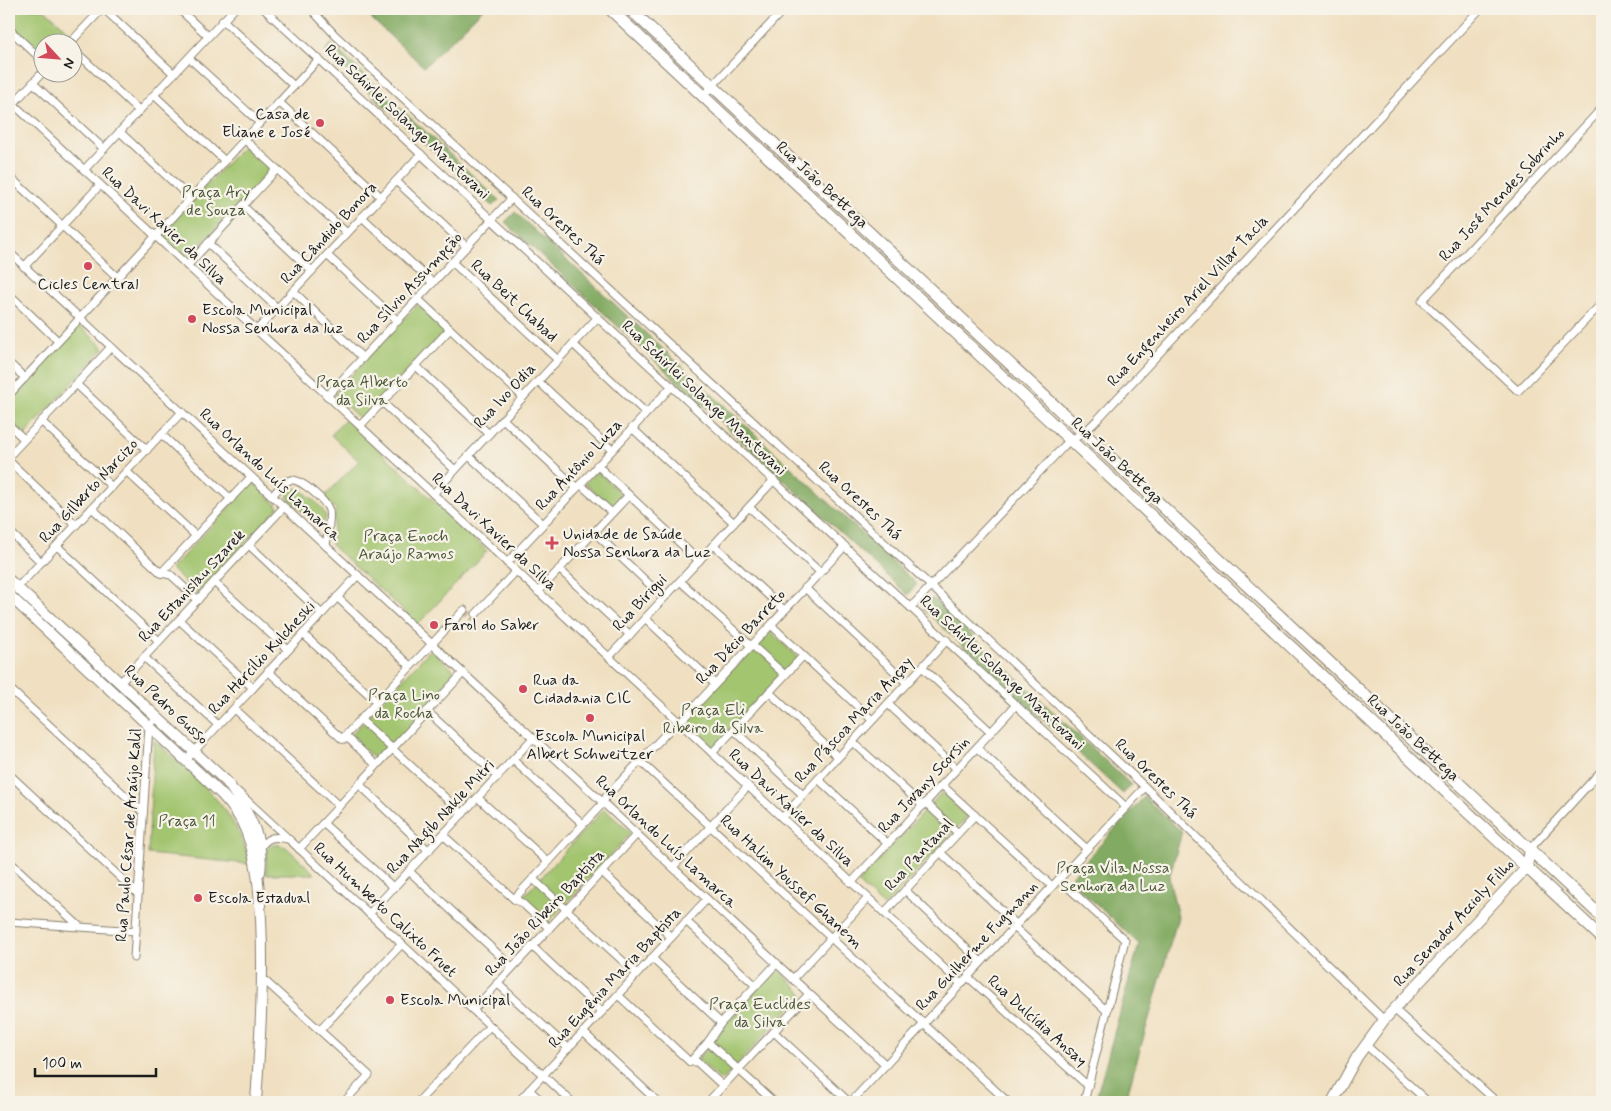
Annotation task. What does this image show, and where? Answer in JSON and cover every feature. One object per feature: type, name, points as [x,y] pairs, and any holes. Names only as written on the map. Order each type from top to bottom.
[{"type":"main road","name":"Rua João Bettega","points":[[610,9],[1602,938]]},
{"type":"main road","name":"Rua João Bettega","points":[[630,9],[1602,917]]},
{"type":"main road","points":[[885,266],[895,256]]},
{"type":"main road","name":"Rua Pedro Gusso","points":[[9,580],[226,782],[250,819],[260,848],[261,862],[259,878],[263,979],[256,1102]]},
{"type":"main road","name":"Rua Pedro Gusso","points":[[9,595],[222,795],[236,813],[248,837],[259,878]]},
{"type":"main road","points":[[1299,654],[1309,643]]},
{"type":"main road","points":[[1313,666],[1322,655]]},
{"type":"main road","name":"Rua Senador Accioly Filho","points":[[1332,1102],[1348,1072],[1384,1020],[1526,867],[1530,849]]},
{"type":"street","points":[[81,32],[103,9],[174,74]]},
{"type":"street","points":[[179,9],[208,36]]},
{"type":"street","points":[[84,170],[234,9]]},
{"type":"street","name":"Rua Schirlei Solange Mantovani","points":[[264,9],[1126,806]]},
{"type":"street","name":"Rua Orestes Thá","points":[[311,9],[335,35],[931,586],[1145,787],[1384,1020]]},
{"type":"street","points":[[703,96],[784,9]]},
{"type":"street","name":"Rua Engenheiro Ariel Villar Tacla","points":[[911,607],[1070,440],[1084,433],[1480,9]]},
{"type":"street","points":[[223,20],[294,86]]},
{"type":"street","points":[[9,29],[32,51]]},
{"type":"street","points":[[82,57],[140,111]]},
{"type":"street","points":[[188,58],[260,123]]},
{"type":"street","points":[[9,395],[318,59]]},
{"type":"street","points":[[11,102],[33,83],[104,149]]},
{"type":"street","points":[[154,95],[225,161]]},
{"type":"street","name":"Rua Davi Xavier da Silva","points":[[11,102],[961,984]]},
{"type":"street","points":[[279,102],[381,197]]},
{"type":"street","name":"Rua José Mendes Sobrinho","points":[[1602,108],[1422,301],[1518,391],[1602,303]]},
{"type":"street","points":[[120,132],[190,198]]},
{"type":"street","points":[[244,140],[347,233]]},
{"type":"street","name":"Rua Cândido Bonora","points":[[256,330],[421,154]]},
{"type":"street","points":[[187,266],[277,169]]},
{"type":"street","points":[[9,176],[118,277]]},
{"type":"street","points":[[396,181],[466,247]]},
{"type":"street","points":[[24,266],[100,185]]},
{"type":"street","name":"Rua Sílvio Assumpção","points":[[327,396],[512,198]]},
{"type":"street","points":[[243,206],[312,271]]},
{"type":"street","points":[[362,217],[433,283]]},
{"type":"street","points":[[208,243],[277,308]]},
{"type":"street","name":"Rua Orlando Luís Lamarca","points":[[9,252],[886,1065]]},
{"type":"street","points":[[327,254],[398,320]]},
{"type":"street","name":"Rua Beit Chabad","points":[[452,262],[558,360]]},
{"type":"street","points":[[293,291],[363,358]]},
{"type":"street","points":[[9,294],[58,341]]},
{"type":"street","points":[[418,299],[523,398]]},
{"type":"street","name":"Rua Ivo Odia","points":[[433,494],[598,318]]},
{"type":"street","points":[[360,426],[450,329]]},
{"type":"street","points":[[573,344],[646,413]]},
{"type":"street","points":[[9,456],[111,347]]},
{"type":"street","points":[[9,363],[25,378]]},
{"type":"street","points":[[416,366],[489,434]]},
{"type":"street","points":[[538,381],[612,450]]},
{"type":"street","points":[[76,384],[146,450]]},
{"type":"street","name":"Rua Antônio Luza","points":[[507,563],[672,386]]},
{"type":"street","points":[[382,402],[455,470]]},
{"type":"street","name":"Rua Gilberto Narcizo","points":[[17,588],[182,412]]},
{"type":"street","points":[[503,419],[578,486],[612,513]]},
{"type":"street","points":[[42,421],[112,487]]},
{"type":"street","points":[[9,425],[24,439]]},
{"type":"street","points":[[632,428],[734,523]]},
{"type":"street","points":[[162,434],[231,498]]},
{"type":"street","points":[[469,456],[543,524]]},
{"type":"street","points":[[9,461],[76,524]]},
{"type":"street","points":[[597,466],[699,561]]},
{"type":"street","points":[[126,472],[196,536]]},
{"type":"street","points":[[161,573],[251,477]]},
{"type":"street","points":[[272,496],[285,482],[290,480],[304,484],[328,509],[326,546]]},
{"type":"street","name":"Rua Birigui","points":[[609,658],[774,480]]},
{"type":"street","points":[[538,592],[629,495]]},
{"type":"street","points":[[749,506],[820,572]]},
{"type":"street","name":"Rua Estanislau Szarek","points":[[120,683],[284,507]]},
{"type":"street","points":[[92,508],[161,573],[171,575],[198,600]]},
{"type":"street","points":[[9,531],[41,562]]},
{"type":"street","points":[[594,532],[664,598]]},
{"type":"street","points":[[248,545],[322,614]]},
{"type":"street","points":[[714,545],[784,610]]},
{"type":"street","points":[[57,546],[160,641]]},
{"type":"street","name":"Rua Décio Barreto","points":[[514,900],[603,803],[606,797],[674,725],[679,723],[845,546]]},
{"type":"street","points":[[559,569],[630,635]]},
{"type":"street","points":[[476,614],[516,571]]},
{"type":"street","name":"Rua Hercílio Kulcheski","points":[[186,760],[358,575]]},
{"type":"street","points":[[680,581],[785,676]]},
{"type":"street","points":[[214,582],[288,650]]},
{"type":"street","points":[[805,588],[907,683]]},
{"type":"street","points":[[337,598],[410,666]]},
{"type":"street","points":[[342,739],[464,610]]},
{"type":"street","points":[[645,618],[715,684]]},
{"type":"street","points":[[179,620],[253,688]]},
{"type":"street","points":[[771,625],[872,720]]},
{"type":"street","points":[[303,634],[377,702]]},
{"type":"street","name":"Rua Páscoa Maria Ançay","points":[[782,818],[947,640]]},
{"type":"street","points":[[712,753],[803,656]]},
{"type":"street","points":[[144,657],[218,725]]},
{"type":"street","points":[[922,667],[991,732]]},
{"type":"street","points":[[268,672],[342,739],[349,739],[376,765]]},
{"type":"street","points":[[299,849],[463,673]]},
{"type":"street","points":[[9,688],[144,812]]},
{"type":"street","points":[[769,692],[838,757]]},
{"type":"street","points":[[888,704],[957,769]]},
{"type":"street","name":"Rua Jovany Scorsin","points":[[851,883],[1016,705]]},
{"type":"street","points":[[234,708],[338,806]]},
{"type":"street","points":[[427,711],[498,777]]},
{"type":"street","name":"Rua Paulo César de Araújo Kalil","points":[[134,958],[149,726],[157,717]]},
{"type":"street","points":[[360,719],[463,814]]},
{"type":"street","points":[[734,730],[803,795]]},
{"type":"street","name":"Rua Nagib Nakle Mitri","points":[[369,914],[533,738]]},
{"type":"street","points":[[853,742],[958,833]]},
{"type":"street","points":[[977,748],[1086,849]]},
{"type":"street","points":[[513,760],[583,824]]},
{"type":"street","name":"Rua Halim Youssef Ghanem","points":[[640,761],[1008,1102]]},
{"type":"street","name":"Rua Senador Accioly Filho","points":[[1530,849],[1602,770]]},
{"type":"street","points":[[9,774],[138,894]]},
{"type":"street","points":[[818,779],[888,844]]},
{"type":"street","name":"Rua Humberto Calixto Fruet","points":[[226,782],[572,1102]]},
{"type":"street","points":[[358,784],[429,851]]},
{"type":"street","points":[[942,785],[1052,886]]},
{"type":"street","points":[[673,867],[748,786]]},
{"type":"street","name":"Rua Guilherme Fugmann","points":[[854,1101],[1145,787]]},
{"type":"street","points":[[478,798],[548,862]]},
{"type":"street","name":"Rua Pantanal","points":[[884,913],[975,815]]},
{"type":"street","points":[[323,823],[394,888]]},
{"type":"street","name":"Rua João Ribeiro Baptista","points":[[473,1010],[637,834]]},
{"type":"street","points":[[443,836],[514,900],[522,904],[549,928]]},
{"type":"street","name":"Rua Humberto Calixto Fruet","points":[[260,848],[269,838],[289,839]]},
{"type":"street","points":[[940,852],[1015,926],[1107,1011]]},
{"type":"street","points":[[9,861],[79,926]]},
{"type":"street","points":[[409,871],[512,968]]},
{"type":"street","points":[[602,872],[671,937]]},
{"type":"street","points":[[533,879],[637,974]]},
{"type":"street","points":[[1059,879],[1125,940],[1084,1102]]},
{"type":"street","points":[[905,890],[981,962]]},
{"type":"street","points":[[793,979],[868,898]]},
{"type":"street","name":"Rua Eugênia Maria Baptista","points":[[518,1102],[707,899]]},
{"type":"street","points":[[686,921],[756,986]]},
{"type":"street","points":[[9,922],[136,930]]},
{"type":"street","points":[[320,1030],[402,944]]},
{"type":"street","points":[[532,946],[602,1012]]},
{"type":"street","points":[[652,958],[721,1023]]},
{"type":"street","points":[[690,1062],[708,1042],[721,1023],[776,963]]},
{"type":"street","name":"Rua Dulcídia Ansay","points":[[968,977],[1088,1086]]},
{"type":"street","points":[[263,979],[369,1075],[344,1102]]},
{"type":"street","points":[[498,983],[568,1048]]},
{"type":"street","points":[[708,1102],[809,994]]},
{"type":"street","points":[[618,995],[690,1062],[697,1062],[723,1086]]},
{"type":"street","points":[[1394,1009],[1497,1102]]},
{"type":"street","points":[[418,1102],[490,1026]]},
{"type":"street","points":[[583,1032],[658,1102]]},
{"type":"street","points":[[774,1032],[854,1101]]},
{"type":"street","points":[[708,1042],[774,1102]]},
{"type":"street","points":[[1366,1044],[1428,1102]]},
{"type":"street","points":[[529,1090],[542,1102]]},
{"type":"green space","points":[[9,9],[44,9],[70,32],[32,32],[32,44],[9,22]]},
{"type":"green space","points":[[361,9],[483,9],[424,67]]},
{"type":"green space","points":[[331,44],[499,200],[492,206],[325,51]]},
{"type":"green space","name":"Praça Ary de Souza","points":[[245,144],[272,169],[187,259],[160,234]]},
{"type":"green space","points":[[515,212],[917,584],[908,595],[505,222]]},
{"type":"green space","name":"Praça Alberto da Silva","points":[[418,304],[446,330],[361,420],[334,394]]},
{"type":"green space","points":[[79,325],[104,348],[25,435],[9,420],[9,401]]},
{"type":"green space","name":"Praça Enoch Araújo Ramos","points":[[346,419],[487,551],[418,624],[331,545],[336,509],[323,498],[359,461],[331,435]]},
{"type":"green space","points":[[597,471],[623,496],[612,508],[585,483]]},
{"type":"green space","points":[[253,482],[279,507],[197,594],[171,569]]},
{"type":"green space","points":[[294,488],[303,491],[318,504],[325,513],[324,522],[318,526],[288,498],[288,493]]},
{"type":"green space","points":[[932,598],[1131,785],[1123,794],[923,609]]},
{"type":"green space","name":"Praça Eli Ribeiro da Silva","points":[[769,630],[798,658],[713,748],[684,720]]},
{"type":"green space","name":"Praça Lino da Rocha","points":[[431,649],[458,674],[377,761],[350,736]]},
{"type":"green space","name":"Praça 11","points":[[154,740],[199,781],[225,810],[244,844],[250,864],[148,854]]},
{"type":"green space","points":[[942,792],[968,816],[884,907],[858,883]]},
{"type":"green space","name":"Praça Vila Nossa Senhora da Luz","points":[[1144,797],[1182,832],[1169,878],[1178,917],[1125,1102],[1095,1102],[1139,944],[1069,879]]},
{"type":"green space","points":[[604,809],[631,833],[548,922],[522,898]]},
{"type":"green space","points":[[275,844],[286,847],[315,874],[266,874],[267,848]]},
{"type":"green space","name":"Praça Euclides da Silva","points":[[777,968],[803,994],[722,1081],[697,1059],[714,1041],[725,1024]]},
{"type":"tunnel","points":[[464,610],[472,617],[476,614]]},
{"type":"place","name":"Casa de Eliane e José","points":[[320,123]]},
{"type":"place","name":"Cicles Central","points":[[88,266]]},
{"type":"place","name":"Escola Municipal Nossa Senhora da luz","points":[[192,319]]},
{"type":"place","name":"Unidade de Saúde Nossa Senhora da Luz","points":[[552,543]]},
{"type":"place","name":"Farol do Saber","points":[[434,625]]},
{"type":"place","name":"Rua da Cidadania CIC","points":[[523,689]]},
{"type":"place","name":"Escola Municipal Albert Schweitzer","points":[[590,718]]},
{"type":"place","name":"Escola Estadual","points":[[198,898]]},
{"type":"place","name":"Escola Municipal","points":[[390,1000]]}]
